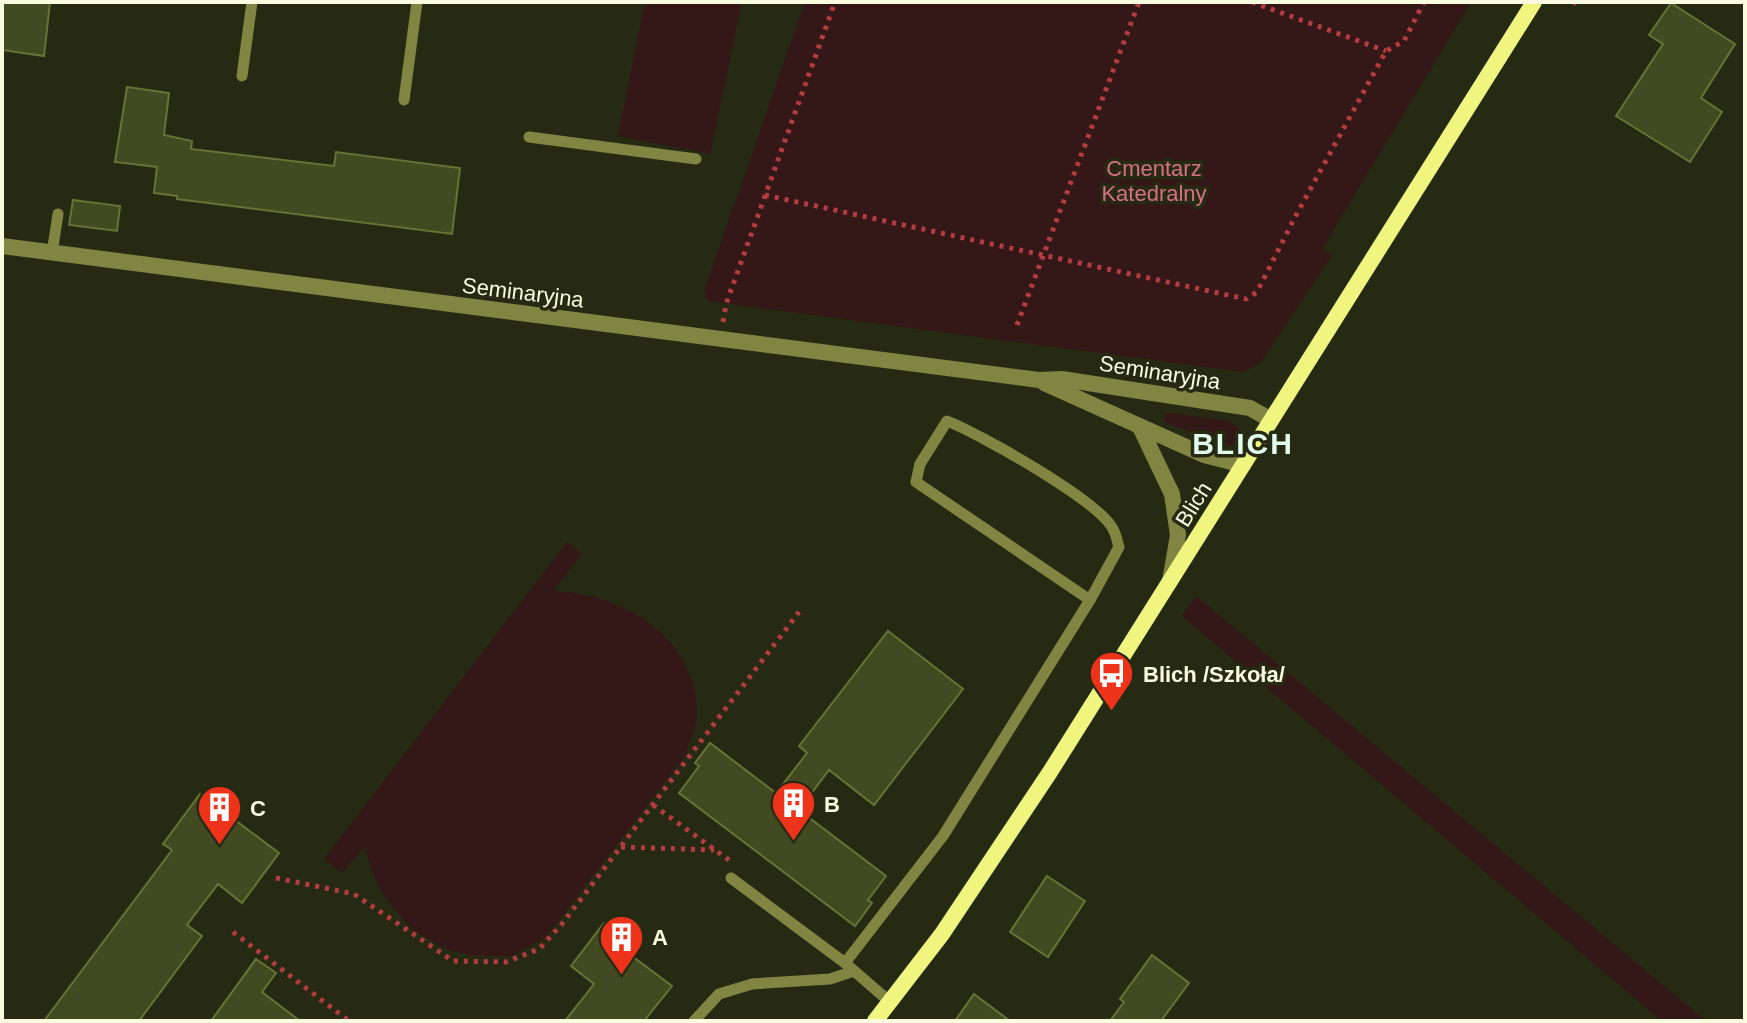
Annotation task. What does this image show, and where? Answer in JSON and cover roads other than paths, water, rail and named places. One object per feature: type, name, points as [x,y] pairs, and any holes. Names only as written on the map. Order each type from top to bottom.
[{"type":"street","name":"Blich","points":[[875,1021],[942,934],[1005,841],[1534,2]]},
{"type":"street","name":"Seminaryjna","points":[[2,246],[1039,380],[1062,379],[1250,408],[1271,420]]},
{"type":"street","name":"Seminaryjna","points":[[1039,380],[1204,455],[1243,465]]},
{"type":"street","points":[[1140,427],[1172,494],[1178,535],[1170,581]]},
{"type":"lane","points":[[242,76],[252,2]]},
{"type":"lane","points":[[404,100],[417,2]]},
{"type":"lane","points":[[529,137],[696,159]]},
{"type":"lane","points":[[52,253],[58,214]]},
{"type":"lane","points":[[694,1021],[719,994],[752,984],[830,979],[849,967],[943,836],[1090,600],[1119,547],[1113,528],[1097,512],[1051,478],[970,430],[947,421],[920,464],[916,482],[1090,600]]},
{"type":"lane","points":[[731,878],[890,1002]]},
{"type":"place","name":"Blich /Szkoła/","points":[[1112,713]]},
{"type":"place","name":"B","points":[[793,843]]},
{"type":"place","name":"C","points":[[219,847]]},
{"type":"place","name":"A","points":[[621,976]]},
{"type":"district","name":"BLICH","points":[[1243,444]]},
{"type":"park label","name":"Cmentarz Katedralny","points":[[1154,180]]}]
